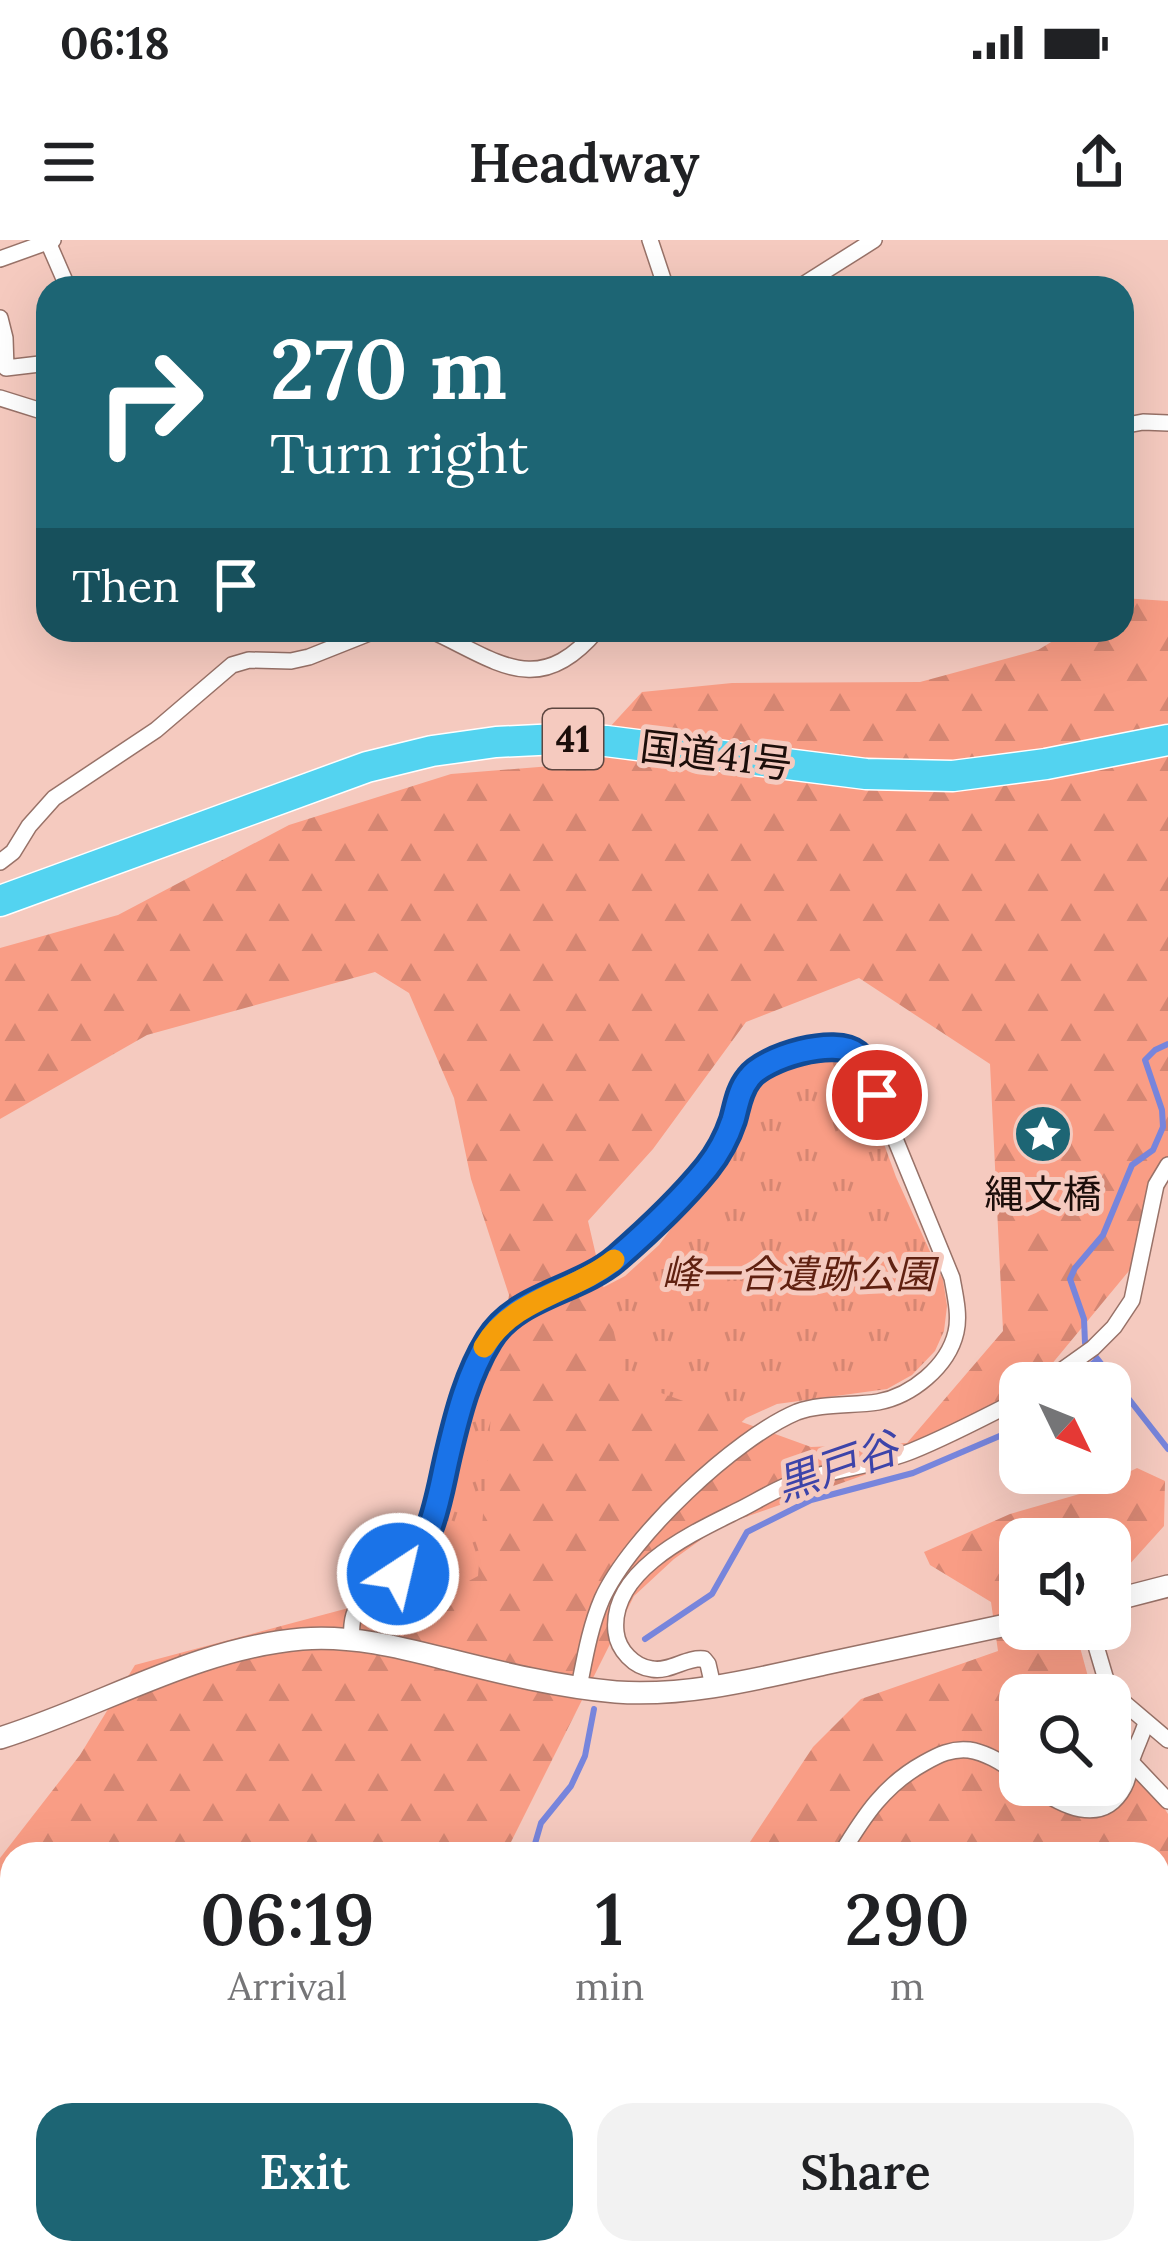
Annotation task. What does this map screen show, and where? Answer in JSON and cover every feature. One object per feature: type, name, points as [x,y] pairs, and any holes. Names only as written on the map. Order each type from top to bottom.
[{"type":"highway","name":"国道41号","points":[[0,902],[368,767],[431,751],[496,742],[606,741],[866,774],[953,776],[1168,740]]},
{"type":"street","points":[[650,240],[662,276]]},
{"type":"street","points":[[817,276],[874,240]]},
{"type":"street","points":[[0,259],[51,241],[64,276]]},
{"type":"street","points":[[0,318],[6,368],[36,364]]},
{"type":"street","points":[[0,398],[36,409]]},
{"type":"street","points":[[1134,424],[1168,423]]},
{"type":"street","points":[[0,862],[54,798],[142,740],[232,665],[249,660],[291,661],[347,642]]},
{"type":"street","points":[[454,642],[521,671],[565,660],[586,642]]},
{"type":"street","points":[[351,1639],[356,1608],[411,1562],[424,1545],[462,1402],[496,1328],[515,1312],[597,1274],[661,1216],[722,1149],[746,1080],[758,1068],[827,1046],[855,1052],[864,1063],[952,1278],[956,1334],[942,1360],[902,1396],[800,1411],[742,1443],[667,1512],[616,1573],[602,1599],[579,1687]]},
{"type":"street","points":[[1073,1362],[1114,1327],[1132,1300],[1156,1185],[1168,1165]]},
{"type":"street","points":[[713,1686],[704,1659],[668,1669],[646,1669],[618,1643],[618,1610],[626,1592],[652,1561],[692,1533],[791,1484],[910,1452],[999,1410]]},
{"type":"street","points":[[1131,1596],[1168,1586]]},
{"type":"street","points":[[0,1738],[215,1657],[282,1641],[351,1639],[519,1677],[619,1692],[659,1692],[713,1686],[999,1626]]},
{"type":"street","points":[[1097,1650],[1109,1690],[1168,1740]]},
{"type":"street","points":[[1146,1723],[1131,1762],[1168,1801]]},
{"type":"street","points":[[848,1842],[886,1788],[941,1753],[964,1749],[999,1762]]},
{"type":"street","points":[[1065,1806],[1080,1810],[1104,1806]]},
{"type":"green space","points":[[1134,599],[1168,601],[1168,1179],[1133,1266],[1053,1362],[999,1362],[999,1412],[981,1428],[720,1526],[634,1596],[511,1842],[12,1842],[80,1755],[135,1665],[416,1590],[430,1602],[478,1576],[491,1415],[509,1295],[471,1179],[454,1098],[409,993],[375,972],[147,1035],[0,1119],[0,948],[118,915],[289,825],[451,774],[576,764],[642,692],[732,683],[920,682],[1038,650],[1051,642],[1134,642]],"holes":[[[859,978],[990,1064],[1003,1331],[907,1443],[811,1447],[625,1380],[588,1221],[653,1149],[746,1022]]]},
{"type":"green space","name":"峰一合遺跡公園","points":[[840,1057],[855,1064],[896,1177],[943,1280],[947,1306],[935,1351],[912,1375],[887,1389],[777,1404],[746,1418],[701,1460],[579,1618],[365,1610],[418,1571],[440,1539],[474,1390],[494,1351],[516,1333],[625,1276],[659,1245],[737,1140],[747,1097],[758,1080],[769,1072]]},
{"type":"green space","points":[[1137,1468],[1165,1481],[1164,1526],[1131,1563],[1131,1518],[1001,1518],[1080,1494],[1131,1494],[1131,1471]]},
{"type":"green space","points":[[999,1519],[999,1650],[1081,1650],[1087,1674],[999,1674],[999,1806],[1131,1806],[1131,1757],[1168,1814],[1168,1842],[750,1842],[813,1747],[861,1699],[998,1651],[991,1602],[930,1565],[924,1552]]},
{"type":"waterway","name":"黒戸谷","points":[[1168,1044],[1145,1060],[1163,1127],[1153,1150],[1132,1165],[1103,1235],[1070,1279],[1084,1319],[1085,1343],[1168,1449]]},
{"type":"waterway","name":"黒戸谷","points":[[645,1639],[712,1594],[747,1532],[811,1500],[913,1473],[999,1436]]},
{"type":"waterway","name":"黒戸谷","points":[[535,1842],[541,1823],[571,1786],[585,1756],[594,1709]]},
{"type":"slow traffic","points":[[484,1347],[496,1328],[515,1312],[597,1274],[614,1260]]},
{"type":"place","name":"縄文橋","points":[[1043,1134]]},
{"type":"route","points":[[398,1574],[424,1545],[462,1402],[496,1328],[515,1312],[597,1274],[661,1216],[722,1149],[746,1080],[758,1068],[827,1046],[842,1047],[855,1052],[864,1063],[877,1095]]}]
